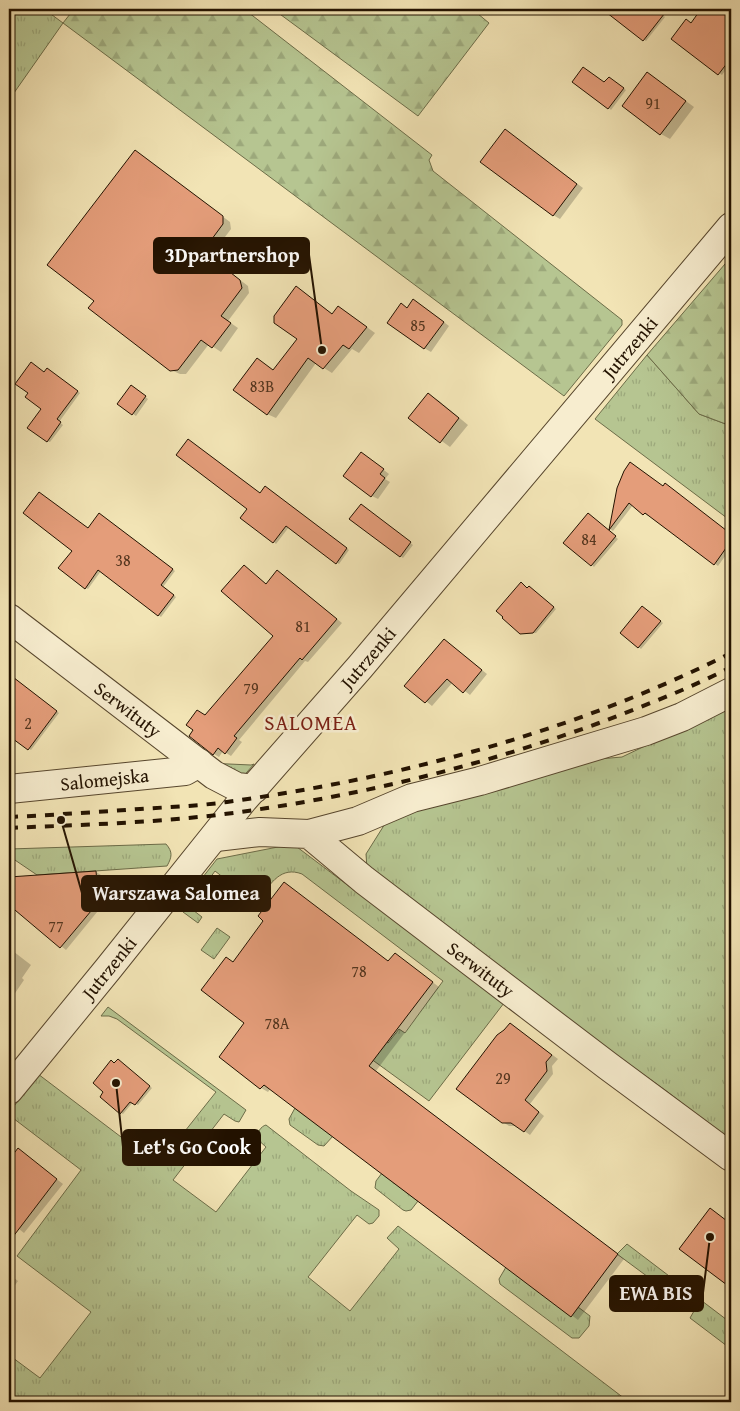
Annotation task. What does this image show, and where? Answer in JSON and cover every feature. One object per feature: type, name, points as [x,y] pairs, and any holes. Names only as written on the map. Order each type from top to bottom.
[{"type":"street","name":"Jutrzenki","points":[[9,1090],[254,789],[731,227]]},
{"type":"street","name":"Serwituty","points":[[9,618],[224,781],[237,787],[254,789]]},
{"type":"street","points":[[216,837],[260,832],[309,834],[358,821],[412,798],[480,781],[646,732],[682,717],[731,692]]},
{"type":"street","name":"Salomejska","points":[[9,789],[185,771],[199,763]]},
{"type":"street","name":"Serwituty","points":[[309,834],[364,880],[731,1157]]},
{"type":"green space","points":[[9,9],[44,9],[63,23],[9,100]]},
{"type":"green space","points":[[74,9],[244,9],[432,155],[429,160],[433,171],[622,320],[622,325],[564,396],[63,23]]},
{"type":"green space","points":[[273,9],[472,9],[489,23],[418,116]]},
{"type":"green space","points":[[731,257],[731,426],[699,414],[647,355]]},
{"type":"green space","points":[[647,355],[699,414],[731,426],[731,521],[595,419]]},
{"type":"green space","points":[[731,705],[731,1141],[665,1090],[457,941],[367,869],[366,854],[388,819],[575,761],[622,757]]},
{"type":"green space","points":[[207,763],[251,765],[254,764],[240,780]]},
{"type":"green space","points":[[166,844],[171,855],[167,866],[37,875],[9,856],[9,849]]},
{"type":"green space","points":[[293,844],[504,1003],[429,1101],[356,1048],[370,1030],[388,1043],[399,1029],[405,1033],[443,981],[302,874],[295,872],[288,872],[277,877],[260,898],[233,878],[229,882],[215,871],[189,907],[202,917],[198,923],[183,912],[185,909],[181,905],[217,859]]},
{"type":"green space","points":[[217,928],[230,937],[214,959],[201,950]]},
{"type":"green space","points":[[108,1007],[246,1110],[239,1122],[224,1114],[173,1180],[216,1212],[266,1147],[256,1138],[262,1127],[266,1125],[351,1191],[379,1210],[379,1216],[373,1223],[369,1224],[357,1215],[308,1277],[350,1311],[399,1249],[387,1238],[398,1226],[629,1402],[9,1402],[9,1355],[40,1378],[91,1312],[17,1256],[81,1170],[9,1115],[9,1113],[38,1074],[158,1165],[216,1092],[117,1019],[101,1016]]},
{"type":"green space","points":[[295,1108],[333,1136],[324,1146],[318,1145],[290,1125],[289,1119]]},
{"type":"green space","points":[[382,1173],[418,1201],[411,1210],[403,1210],[375,1188],[376,1181]]},
{"type":"green space","points":[[627,1244],[731,1323],[731,1349],[690,1318],[694,1311],[617,1254]]},
{"type":"green space","points":[[506,1267],[578,1307],[590,1316],[589,1326],[579,1338],[572,1338],[500,1284],[499,1279]]},
{"type":"building","points":[[602,9],[668,9],[643,41]]},
{"type":"building","points":[[701,9],[731,9],[731,58],[718,75],[671,39],[686,19],[691,23]]},
{"type":"building","points":[[583,67],[604,82],[609,77],[624,88],[608,109],[572,82]]},
{"type":"building","points":[[647,72],[686,101],[660,135],[622,106]]},
{"type":"building","points":[[505,129],[577,184],[553,216],[480,162]]},
{"type":"building","points":[[135,150],[223,216],[223,224],[203,251],[240,280],[242,288],[221,316],[231,323],[212,348],[201,340],[178,370],[170,371],[88,308],[94,301],[47,265]]},
{"type":"building","points":[[296,286],[332,314],[338,306],[367,327],[349,349],[343,345],[323,369],[308,358],[267,415],[233,390],[257,358],[273,370],[297,339],[274,323],[274,316]]},
{"type":"building","points":[[413,299],[444,322],[424,349],[387,323],[401,303],[407,308]]},
{"type":"building","points":[[31,362],[44,372],[47,368],[78,391],[57,419],[61,422],[47,442],[27,428],[41,409],[25,397],[28,393],[15,384]]},
{"type":"building","points":[[131,385],[146,396],[132,415],[117,404]]},
{"type":"building","points":[[428,393],[459,418],[440,443],[408,418]]},
{"type":"building","points":[[188,439],[260,493],[265,486],[347,548],[336,564],[286,526],[273,543],[240,518],[247,509],[176,455]]},
{"type":"building","points":[[361,452],[384,469],[380,474],[385,478],[371,497],[343,476]]},
{"type":"building","points":[[630,462],[663,486],[665,483],[731,534],[731,541],[714,565],[629,503],[609,530],[617,488]]},
{"type":"building","points":[[39,492],[88,528],[99,513],[173,569],[161,585],[174,595],[158,616],[98,570],[85,589],[58,568],[72,551],[23,513]]},
{"type":"building","points":[[361,504],[411,542],[400,557],[349,519]]},
{"type":"building","points":[[588,513],[616,536],[591,566],[563,543]]},
{"type":"building","points":[[244,565],[266,584],[277,570],[337,619],[302,660],[300,658],[234,736],[237,738],[225,754],[218,748],[213,755],[189,736],[193,730],[186,725],[197,710],[205,715],[273,636],[221,591]]},
{"type":"building","points":[[521,582],[527,588],[529,586],[554,607],[533,633],[520,634],[496,611]]},
{"type":"building","points":[[642,606],[661,621],[638,648],[620,633]]},
{"type":"building","points":[[444,639],[482,670],[463,693],[447,679],[425,703],[404,686]]},
{"type":"building","points":[[9,674],[57,711],[28,750],[9,736]]},
{"type":"building","points":[[96,871],[97,883],[107,892],[60,948],[9,905],[11,893],[9,877]]},
{"type":"building","points":[[284,882],[388,961],[395,953],[433,982],[369,1066],[618,1254],[571,1317],[264,1085],[260,1089],[219,1057],[244,1023],[201,990],[226,957],[233,962],[263,921],[258,916]]},
{"type":"building","points":[[510,1023],[552,1055],[546,1062],[547,1071],[525,1100],[539,1112],[524,1132],[511,1123],[502,1123],[456,1089],[497,1035]]},
{"type":"building","points":[[118,1059],[150,1086],[135,1105],[130,1102],[120,1114],[100,1097],[103,1092],[93,1083],[111,1060],[114,1063]]},
{"type":"building","points":[[18,1148],[57,1179],[9,1242],[9,1160]]},
{"type":"building","points":[[710,1208],[731,1224],[731,1288],[679,1249]]},
{"type":"railway","points":[[9,817],[227,802],[357,780],[485,748],[548,729],[671,681],[731,653]]},
{"type":"railway","points":[[9,828],[191,818],[266,808],[362,791],[458,768],[552,739],[666,697],[731,667]]},
{"type":"place","name":"3Dpartnershop","points":[[322,350]]},
{"type":"place","name":"Warszawa Salomea","points":[[61,820]]},
{"type":"place","name":"Let's Go Cook","points":[[116,1083]]},
{"type":"place","name":"EWA BIS","points":[[710,1237]]},
{"type":"district","name":"SALOMEA","points":[[311,722]]}]
